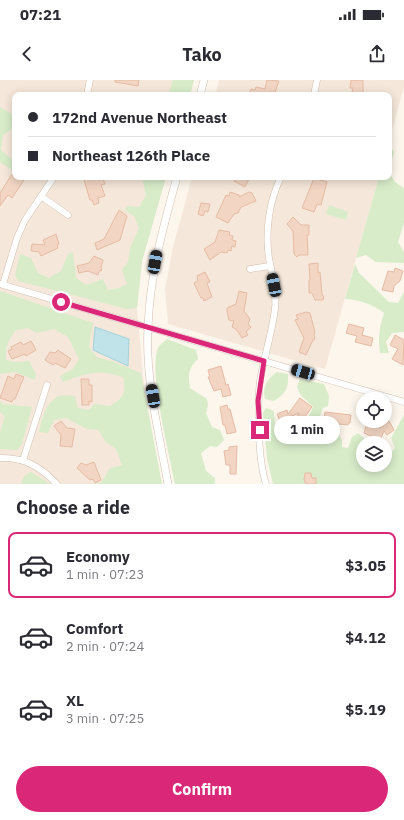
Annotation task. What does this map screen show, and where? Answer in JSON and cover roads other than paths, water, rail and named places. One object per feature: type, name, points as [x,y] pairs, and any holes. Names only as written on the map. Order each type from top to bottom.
[{"type":"street","points":[[88,92],[90,80]]},
{"type":"street","points":[[201,92],[204,80]]},
{"type":"street","points":[[315,92],[318,80]]},
{"type":"street","points":[[52,180],[25,220],[1,284],[404,402]]},
{"type":"street","points":[[168,484],[150,382],[148,328],[151,285],[158,246],[176,180]]},
{"type":"street","points":[[266,484],[262,458],[258,401],[264,361],[275,308],[275,293],[270,266],[268,233],[269,216],[280,180]]},
{"type":"street","points":[[41,196],[68,215]]},
{"type":"street","points":[[250,269],[270,266]]},
{"type":"street","points":[[23,460],[47,385]]},
{"type":"street","points":[[0,458],[23,460],[34,464],[57,484]]},
{"type":"water","points":[[95,327],[129,339],[128,366],[93,350]]}]
